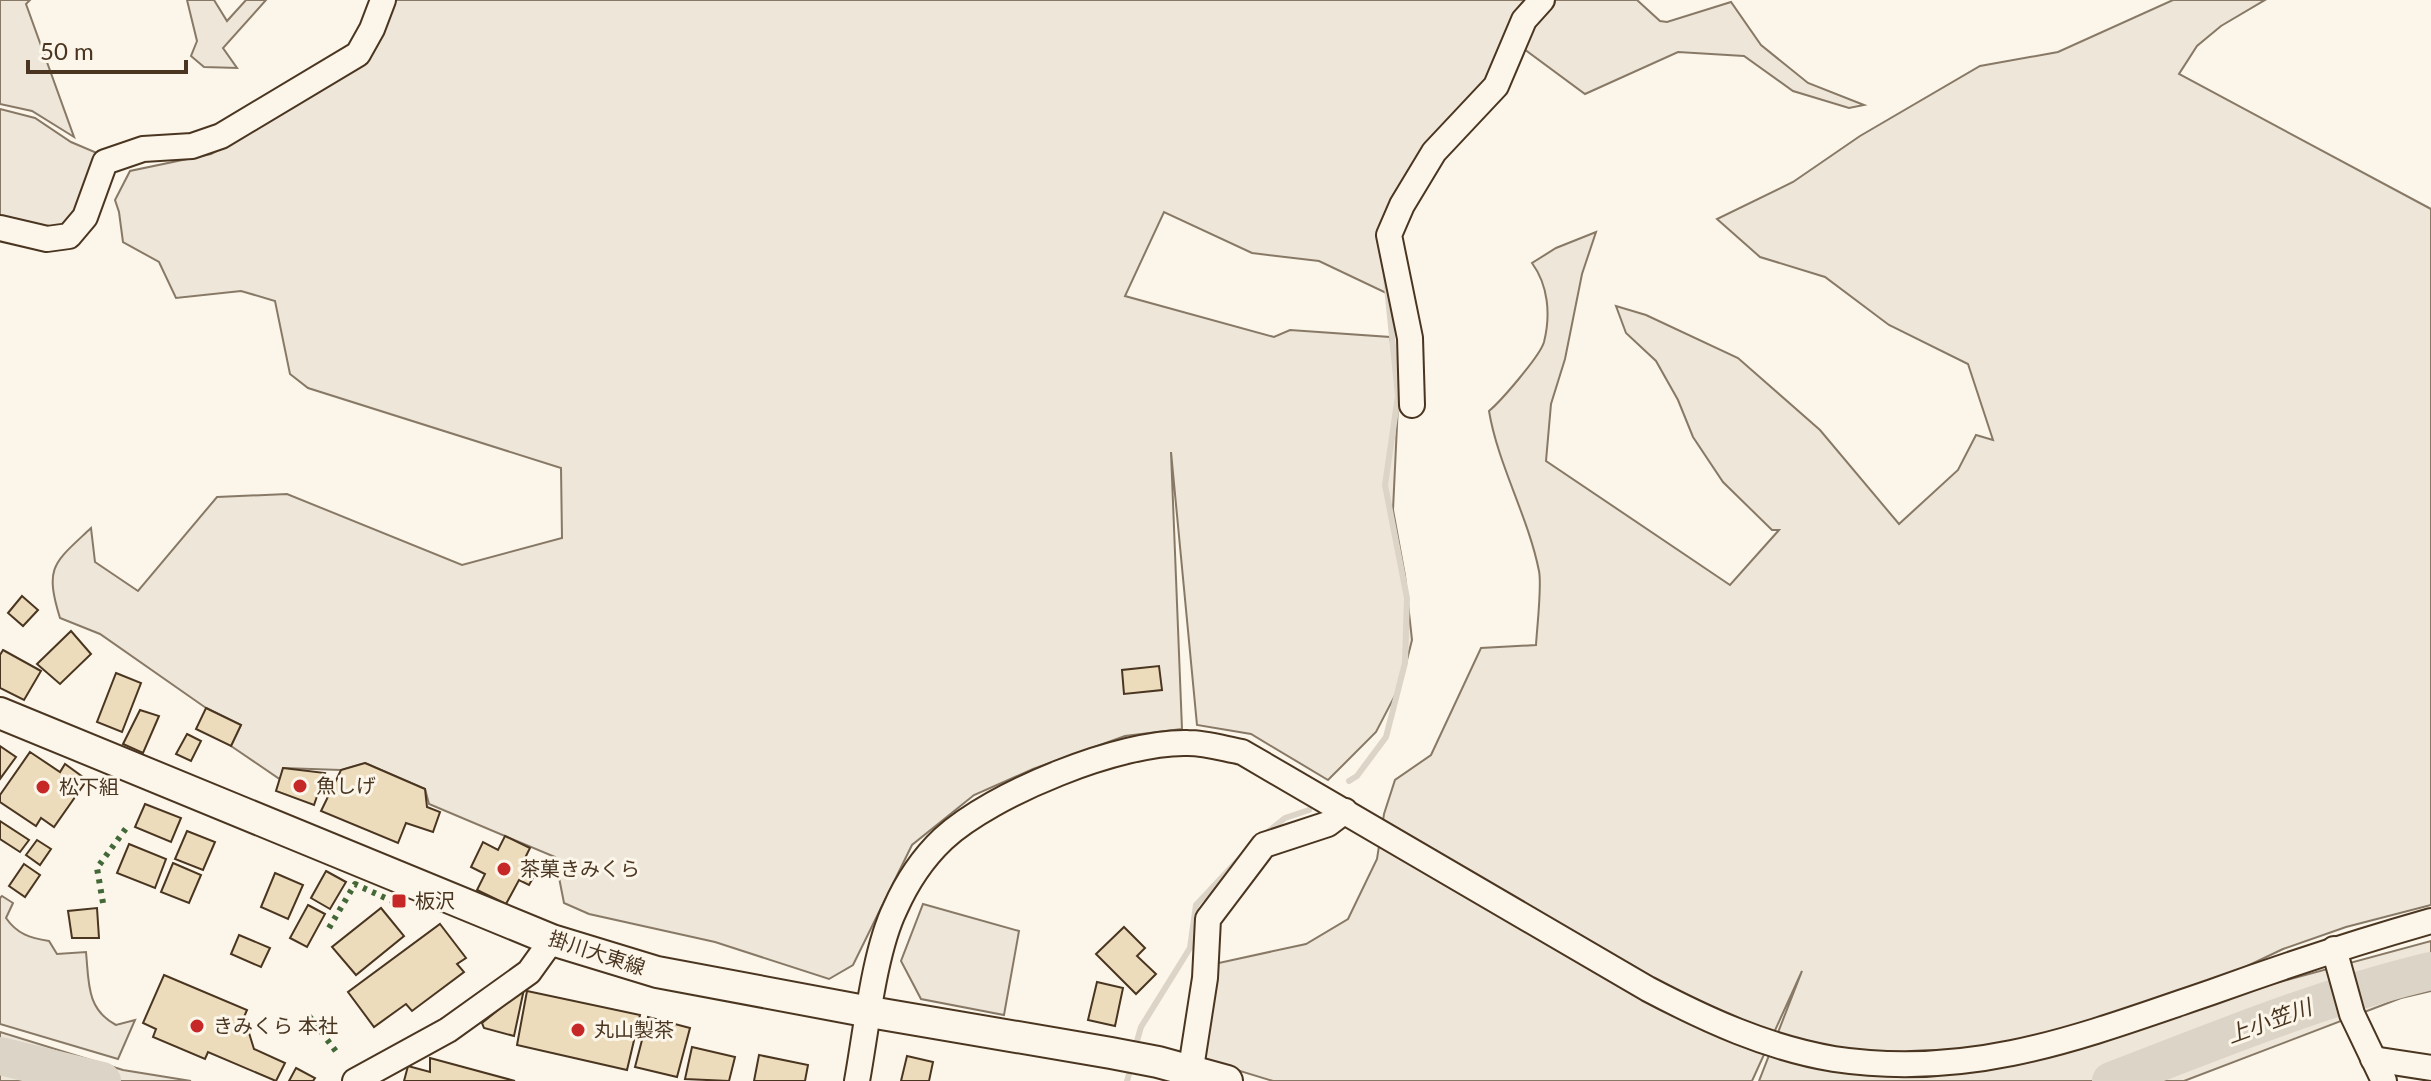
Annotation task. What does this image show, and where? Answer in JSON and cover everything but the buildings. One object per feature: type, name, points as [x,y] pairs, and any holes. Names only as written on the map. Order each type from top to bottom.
[{"type":"main road","name":"掛川大東線","points":[[0,713],[552,940],[657,972],[1111,1053],[1172,1072],[1227,1081]]},
{"type":"street","points":[[0,228],[47,239],[69,236],[85,217],[105,162],[143,149],[192,146],[221,136],[358,54],[383,0]]},
{"type":"street","points":[[1412,405],[1410,338],[1389,235],[1402,205],[1434,152],[1496,86],[1524,20],[1542,0]]},
{"type":"street","points":[[857,1081],[884,941],[893,911],[917,870],[944,838],[996,803],[1060,772],[1132,749],[1189,743],[1242,752],[1705,1020],[1766,1042],[1832,1058],[1883,1064],[1941,1064],[2002,1057],[2091,1034],[2334,949],[2431,921]]},
{"type":"street","points":[[1172,1072],[1205,978],[1208,919],[1264,845],[1328,824],[1345,811]]},
{"type":"street","points":[[355,1081],[448,1030],[529,972],[552,940]]},
{"type":"street","points":[[2334,949],[2352,1014],[2379,1070],[2431,1068]]},
{"type":"shaded area","points":[[0,0],[30,0],[26,4],[74,137],[32,111],[0,104]]},
{"type":"shaded area","points":[[187,0],[214,0],[227,21],[246,0],[266,0],[223,48],[237,68],[204,67],[191,56],[197,41]]},
{"type":"shaded area","points":[[392,0],[1637,0],[1660,21],[1667,22],[1731,2],[1761,45],[1808,83],[1864,105],[1849,108],[1793,91],[1744,56],[1678,52],[1585,94],[1524,49],[1434,152],[1389,235],[1401,300],[1319,261],[1252,253],[1164,212],[1125,296],[1274,337],[1290,330],[1390,337],[1399,383],[1393,510],[1412,640],[1401,684],[1376,732],[1328,780],[1251,734],[1197,725],[1171,452],[1182,729],[1125,736],[1033,769],[974,795],[912,845],[853,965],[829,979],[715,942],[589,914],[564,903],[555,857],[429,804],[425,789],[365,763],[341,770],[283,768],[281,780],[231,746],[241,725],[206,708],[100,634],[60,618],[53,587],[56,567],[68,550],[91,528],[95,562],[138,591],[217,497],[287,494],[462,565],[562,538],[561,468],[308,388],[290,374],[275,301],[241,291],[176,298],[159,262],[123,242],[115,200],[130,171],[211,154],[277,117],[373,53]]},
{"type":"shaded area","points":[[2173,0],[2265,0],[2221,26],[2197,46],[2179,74],[2431,209],[2431,905],[2346,927],[2283,949],[2125,1024],[2431,941],[2431,991],[2401,998],[2184,1081],[1759,1081],[1802,971],[1752,1081],[1273,1081],[1207,1061],[1203,1054],[1214,964],[1306,944],[1348,919],[1377,859],[1384,814],[1395,780],[1431,755],[1481,648],[1536,645],[1539,571],[1489,411],[1528,367],[1544,342],[1547,300],[1542,281],[1532,263],[1556,248],[1596,232],[1582,274],[1565,359],[1551,404],[1546,461],[1730,585],[1779,530],[1772,530],[1723,482],[1693,437],[1678,400],[1656,361],[1626,333],[1616,306],[1646,315],[1738,358],[1820,430],[1899,524],[1958,470],[1976,435],[1993,440],[1968,364],[1889,325],[1825,277],[1760,257],[1717,219],[1793,182],[1860,136],[1980,66],[2058,52]]},
{"type":"shaded area","points":[[0,109],[35,118],[71,142],[97,153],[79,209],[57,229],[0,219]]},
{"type":"shaded area","points":[[2,896],[13,903],[6,918],[19,932],[49,941],[57,954],[86,952],[91,994],[106,1018],[116,1025],[135,1020],[118,1059],[0,1024]]},
{"type":"shaded area","points":[[923,904],[1019,931],[1004,1015],[921,999],[901,961]]},
{"type":"shaded area","points":[[0,1032],[123,1070],[191,1081],[0,1081]]},
{"type":"waterway","points":[[1349,781],[1357,776],[1386,737],[1405,663],[1407,598],[1385,485],[1398,396],[1386,277]]},
{"type":"waterway","points":[[1264,835],[1285,818],[1309,810]]},
{"type":"waterway","points":[[1135,1048],[1141,1027],[1190,948],[1196,905],[1241,857]]},
{"type":"waterway","name":"上小笠川","points":[[2111,1081],[2309,1007],[2431,971]]},
{"type":"waterway","name":"上小笠川","points":[[0,1056],[102,1081]]},
{"type":"waterway","points":[[1127,1081],[1131,1067]]},
{"type":"hedge","points":[[103,903],[97,868],[127,827]]},
{"type":"hedge","points":[[329,928],[355,884],[394,902]]},
{"type":"hedge","points":[[309,1016],[338,1054]]},
{"type":"place","name":"魚しげ","points":[[300,786]]},
{"type":"place","name":"松下組","points":[[43,787]]},
{"type":"place","name":"茶菓きみくら","points":[[504,869]]},
{"type":"place","name":"板沢","points":[[399,901]]},
{"type":"place","name":"きみくら 本社","points":[[197,1026]]},
{"type":"place","name":"丸山製茶","points":[[578,1030]]}]
